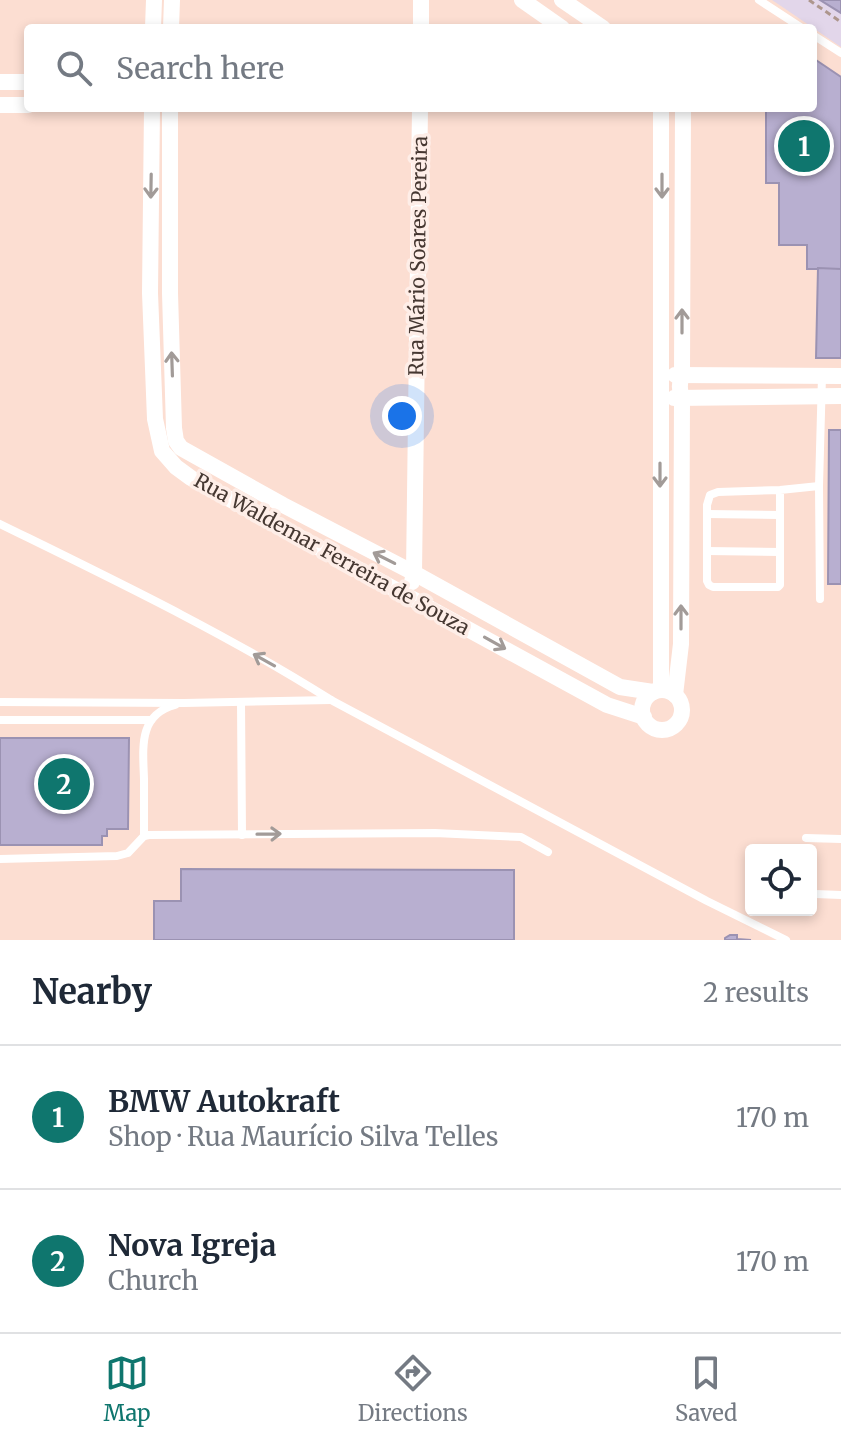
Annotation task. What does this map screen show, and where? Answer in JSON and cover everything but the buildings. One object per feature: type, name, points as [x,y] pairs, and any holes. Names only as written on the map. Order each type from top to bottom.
[{"type":"street","points":[[153,24],[154,0]]},
{"type":"street","points":[[171,24],[172,0]]},
{"type":"street","points":[[421,0],[421,24]]},
{"type":"street","points":[[522,0],[556,24]]},
{"type":"street","points":[[562,0],[597,24]]},
{"type":"street","points":[[0,82],[24,82]]},
{"type":"street","points":[[0,105],[24,105]]},
{"type":"street","points":[[152,112],[150,293],[155,419],[169,446]]},
{"type":"street","points":[[169,446],[170,112]]},
{"type":"street","name":"Rua Mário Soares Pereira","points":[[409,596],[414,573],[420,112]]},
{"type":"street","name":"Rua Waldemar Ferreira de Souza","points":[[661,112],[660,536],[663,692]]},
{"type":"street","name":"Rua Waldemar Ferreira de Souza","points":[[644,717],[607,705],[191,478],[176,467],[169,446],[181,448],[620,687],[663,692],[681,709],[680,717],[670,728],[654,728],[648,724],[643,703],[663,692],[681,644],[682,398],[679,383],[682,375],[683,112]]},
{"type":"street","points":[[662,233],[682,233]]},
{"type":"street","points":[[150,293],[170,293]]},
{"type":"street","points":[[660,376],[841,376]]},
{"type":"street","points":[[660,397],[841,396]]},
{"type":"street","points":[[274,523],[283,505]]},
{"type":"street","points":[[660,536],[681,536]]},
{"type":"lane","points":[[759,0],[796,24]]},
{"type":"lane","points":[[817,38],[841,53]]},
{"type":"lane","points":[[820,599],[822,376]]},
{"type":"lane","points":[[780,490],[781,581],[778,587],[709,585],[707,514],[710,495],[819,486]]},
{"type":"lane","points":[[707,514],[780,515]]},
{"type":"lane","points":[[0,524],[148,597],[331,700],[786,940]]},
{"type":"lane","points":[[707,551],[780,552]]},
{"type":"lane","points":[[0,702],[331,700]]},
{"type":"lane","points":[[241,702],[242,835]]},
{"type":"lane","points":[[0,859],[117,856],[128,853],[144,836],[143,740],[157,713],[184,703]]},
{"type":"lane","points":[[0,720],[151,720]]},
{"type":"lane","points":[[144,836],[389,832],[521,837],[548,852]]},
{"type":"lane","points":[[806,838],[841,839]]},
{"type":"lane","points":[[817,894],[841,895]]},
{"type":"path","points":[[809,0],[841,22]]},
{"type":"shaded area","points":[[772,0],[841,0],[841,47],[817,31],[817,24],[807,24]]},
{"type":"place","name":"BMW Autokraft","points":[[804,146]]},
{"type":"place","name":"Nova Igreja","points":[[64,784]]}]
